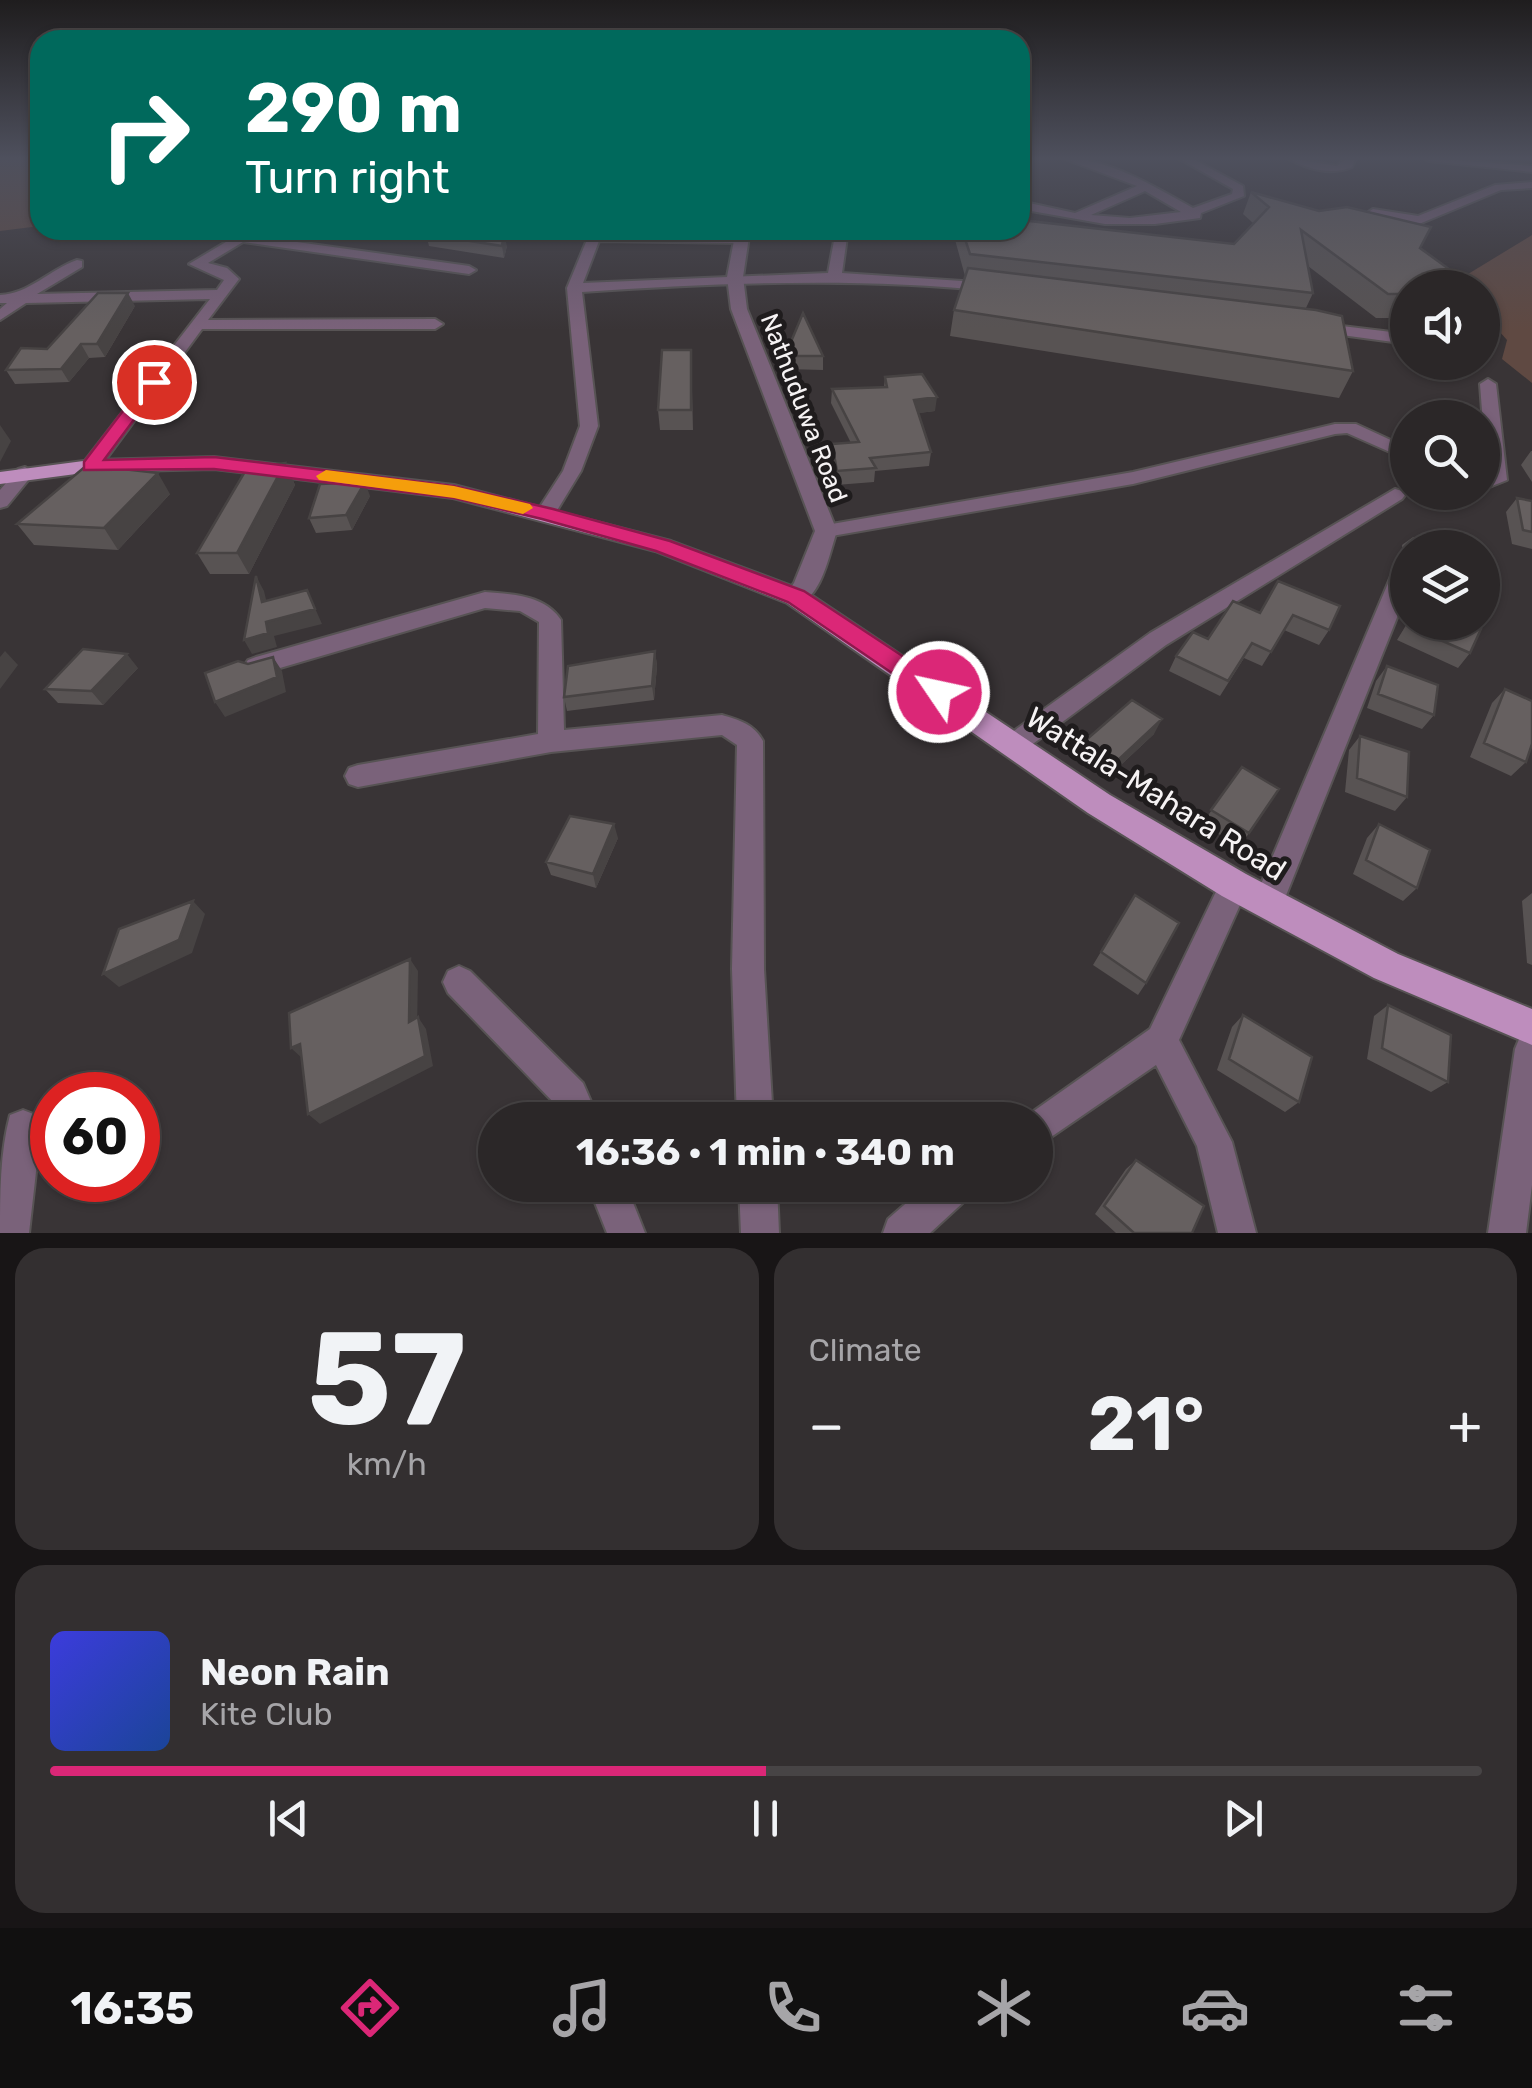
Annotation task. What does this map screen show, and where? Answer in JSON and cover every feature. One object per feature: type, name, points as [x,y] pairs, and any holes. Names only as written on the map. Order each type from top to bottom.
[{"type":"main road","name":"Wattala-Mahara Road","points":[[12,476],[90,466],[214,463],[454,492],[663,546],[796,597],[1099,804],[1234,885],[1386,966],[1532,1027]]},
{"type":"street","points":[[1070,216],[1158,223],[1189,216]]},
{"type":"street","points":[[1380,216],[1420,220],[1431,216]]},
{"type":"street","points":[[90,466],[232,279],[222,271],[196,264],[238,240]]},
{"type":"street","points":[[285,240],[469,270]]},
{"type":"street","points":[[546,513],[572,471],[589,426],[574,288],[593,240]]},
{"type":"street","name":"Nathuduwa Road","points":[[742,240],[735,277],[739,310],[826,532],[805,586],[796,597]]},
{"type":"street","points":[[835,274],[840,240]]},
{"type":"street","points":[[0,316],[18,299],[77,264]]},
{"type":"street","points":[[574,288],[835,274],[925,278],[1002,288]]},
{"type":"street","points":[[0,299],[220,294]]},
{"type":"street","points":[[196,325],[435,324]]},
{"type":"street","points":[[1292,324],[1390,337]]},
{"type":"street","points":[[1488,384],[1489,400]]},
{"type":"street","points":[[826,532],[1132,478],[1336,429],[1350,428],[1390,447]]},
{"type":"street","points":[[0,502],[12,476]]},
{"type":"street","points":[[1013,745],[1158,639],[1390,497]]},
{"type":"street","points":[[256,666],[485,600],[507,601],[541,610],[550,620],[552,742]]},
{"type":"street","points":[[1268,903],[1390,606]]},
{"type":"street","points":[[358,776],[552,742],[722,725],[738,730],[750,740],[748,969],[754,1102]]},
{"type":"street","points":[[1053,1117],[1162,1041],[1234,885]]},
{"type":"street","points":[[458,982],[572,1095],[575,1102]]},
{"type":"street","points":[[1162,1041],[1214,1142],[1237,1233]]},
{"type":"street","points":[[1508,1233],[1532,1049]]},
{"type":"street","points":[[10,1233],[23,1128]]},
{"type":"street","points":[[614,1202],[626,1233]]},
{"type":"street","points":[[759,1202],[760,1233]]},
{"type":"street","points":[[902,1233],[937,1202]]},
{"type":"shaded area","points":[[0,216],[30,216],[30,227],[0,231]]},
{"type":"shaded area","points":[[1532,235],[1532,383],[1502,359],[1507,340],[1500,332],[1500,270],[1475,270]]},
{"type":"building","points":[[1261,216],[1383,216],[1431,227],[1420,248],[1450,270],[1390,270],[1388,294],[1301,230],[1313,293],[970,254],[965,240],[1030,240],[1030,221],[1234,244]]},
{"type":"building","points":[[464,240],[503,240],[502,246]]},
{"type":"building","points":[[968,268],[1342,316],[1353,371],[954,310]]},
{"type":"building","points":[[98,293],[128,293],[97,344],[81,344],[61,369],[6,370],[21,348],[47,349]]},
{"type":"building","points":[[803,313],[823,356],[785,356]]},
{"type":"building","points":[[662,350],[691,350],[691,410],[658,410]]},
{"type":"building","points":[[922,374],[937,397],[914,400],[931,452],[870,458],[876,468],[837,471],[832,444],[859,442],[832,389],[887,387],[885,377]]},
{"type":"building","points":[[285,463],[237,553],[197,553],[247,468]]},
{"type":"building","points":[[87,465],[158,473],[104,528],[17,524]]},
{"type":"building","points":[[365,482],[346,515],[309,518],[320,484]]},
{"type":"building","points":[[1517,498],[1532,501],[1532,532],[1523,530]]},
{"type":"building","points":[[256,576],[262,602],[307,590],[315,609],[266,622],[268,633],[244,640]]},
{"type":"building","points":[[1278,581],[1340,606],[1329,630],[1293,615],[1271,652],[1252,643],[1228,681],[1176,656],[1193,632],[1208,639],[1233,601],[1260,613]]},
{"type":"building","points":[[1440,640],[1476,640],[1470,653]]},
{"type":"building","points":[[83,649],[127,654],[91,691],[45,689]]},
{"type":"building","points":[[655,651],[652,686],[564,697],[568,666]]},
{"type":"building","points":[[273,657],[277,677],[215,702],[205,673],[238,661],[248,664]]},
{"type":"building","points":[[1387,666],[1438,685],[1434,715],[1378,694]]},
{"type":"building","points":[[1505,689],[1532,701],[1532,744],[1526,762],[1484,743]]},
{"type":"building","points":[[1132,700],[1162,719],[1116,762],[1086,740]]},
{"type":"building","points":[[1360,736],[1409,752],[1407,797],[1357,778]]},
{"type":"building","points":[[1242,767],[1279,789],[1249,833],[1211,810]]},
{"type":"building","points":[[570,816],[614,824],[593,874],[546,862]]},
{"type":"building","points":[[1379,824],[1430,850],[1417,888],[1366,860]]},
{"type":"building","points":[[1135,895],[1179,923],[1146,983],[1101,952]]},
{"type":"building","points":[[193,901],[179,940],[103,974],[119,929]]},
{"type":"building","points":[[410,959],[409,1022],[418,1017],[425,1056],[308,1114],[300,1044],[291,1048],[289,1013]]},
{"type":"building","points":[[1388,1005],[1451,1035],[1448,1082],[1382,1048]]},
{"type":"building","points":[[1243,1015],[1312,1057],[1299,1102],[1229,1059]]},
{"type":"building","points":[[1136,1160],[1204,1206],[1192,1233],[1134,1233],[1104,1206]]},
{"type":"slow traffic","points":[[326,476],[454,492],[523,508]]},
{"type":"route","points":[[154,382],[90,466],[214,463],[454,492],[546,513],[663,546],[796,597],[939,692]]}]
